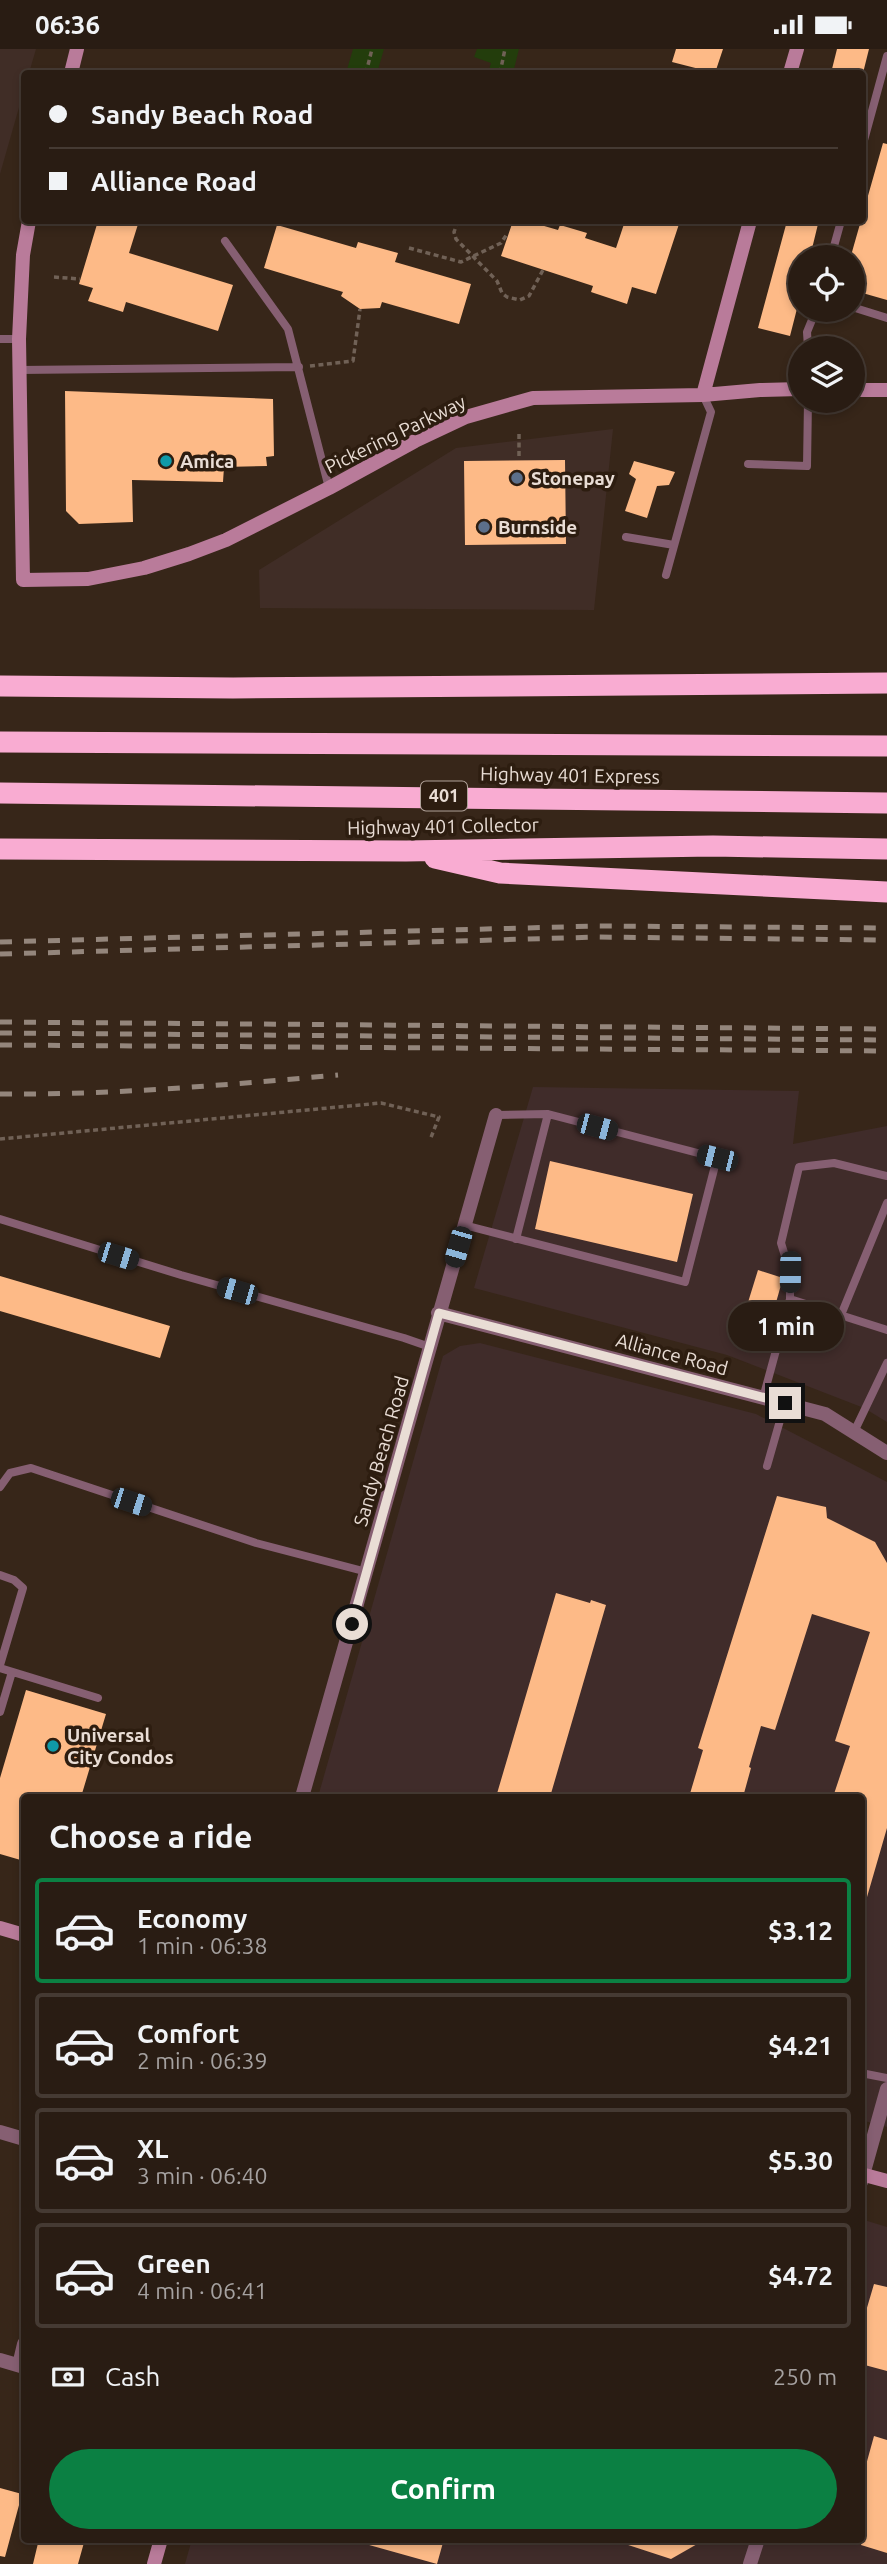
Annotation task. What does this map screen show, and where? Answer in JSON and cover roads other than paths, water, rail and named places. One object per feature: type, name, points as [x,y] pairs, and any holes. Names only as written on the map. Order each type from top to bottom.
[{"type":"highway","points":[[0,687],[887,683]]},
{"type":"highway","name":"Highway 401 Express","points":[[0,742],[887,746]]},
{"type":"highway","name":"Highway 401 Express","points":[[0,793],[575,797],[887,803]]},
{"type":"highway","name":"Highway 401 Collector","points":[[0,849],[406,851],[700,846],[887,849]]},
{"type":"highway","points":[[406,851],[500,873],[887,892]]},
{"type":"street","points":[[72,70],[77,49]]},
{"type":"street","points":[[791,70],[797,49]]},
{"type":"street","points":[[19,370],[23,255],[28,224]]},
{"type":"street","points":[[703,395],[749,224]]},
{"type":"street","name":"Pickering Parkway","points":[[19,370],[23,580],[88,579],[144,568],[189,554],[226,540],[466,417],[533,398],[703,395],[788,390]]},
{"type":"street","points":[[865,390],[887,390]]},
{"type":"street","name":"Sandy Beach Road","points":[[303,1794],[496,1115]]},
{"type":"street","name":"Alliance Road","points":[[439,1313],[825,1414],[887,1453]]},
{"type":"street","points":[[0,1927],[21,1934]]},
{"type":"street","points":[[865,2166],[887,2089]]},
{"type":"street","points":[[0,2132],[21,2138]]},
{"type":"street","points":[[865,2177],[887,2181]]},
{"type":"street","points":[[0,2360],[21,2366]]},
{"type":"street","points":[[154,2564],[160,2543]]},
{"type":"street","points":[[750,2564],[757,2543]]},
{"type":"lane","points":[[866,133],[887,56]]},
{"type":"lane","points":[[834,245],[840,224]]},
{"type":"lane","points":[[225,241],[288,328],[329,488]]},
{"type":"lane","points":[[865,311],[887,318]]},
{"type":"lane","points":[[0,339],[19,339]]},
{"type":"lane","points":[[19,370],[299,367]]},
{"type":"lane","points":[[666,575],[711,412],[703,395]]},
{"type":"lane","points":[[748,464],[807,465],[808,413]]},
{"type":"lane","points":[[626,537],[674,545]]},
{"type":"lane","points":[[464,1225],[685,1282],[717,1158],[548,1114],[496,1115]]},
{"type":"lane","points":[[516,1239],[548,1114]]},
{"type":"lane","points":[[763,1398],[790,1299],[790,1272],[781,1243],[799,1167],[834,1163],[887,1176]]},
{"type":"lane","points":[[841,1315],[887,1203]]},
{"type":"lane","points":[[0,1219],[430,1347]]},
{"type":"lane","points":[[790,1299],[887,1330]]},
{"type":"lane","points":[[854,1432],[887,1363]]},
{"type":"lane","points":[[767,1466],[785,1403]]},
{"type":"lane","points":[[0,1487],[10,1473],[31,1468],[256,1543],[367,1572]]},
{"type":"lane","points":[[0,1575],[14,1580],[23,1588],[0,1667],[98,1698]]},
{"type":"lane","points":[[0,1712],[12,1671]]},
{"type":"lane","points":[[865,2074],[887,2078]]},
{"type":"railway","points":[[0,942],[599,926],[887,928]]},
{"type":"railway","points":[[0,954],[599,937],[887,940]]},
{"type":"railway","points":[[0,1022],[887,1029]]},
{"type":"railway","points":[[0,1033],[887,1040]]},
{"type":"railway","points":[[0,1045],[887,1051]]},
{"type":"railway","points":[[0,1094],[127,1091],[338,1075]]},
{"type":"place","name":"Amica","points":[[166,461]]},
{"type":"place","name":"Stonepay","points":[[517,478]]},
{"type":"place","name":"Burnside","points":[[484,527]]},
{"type":"place","name":"Universal City Condos","points":[[53,1746]]}]
